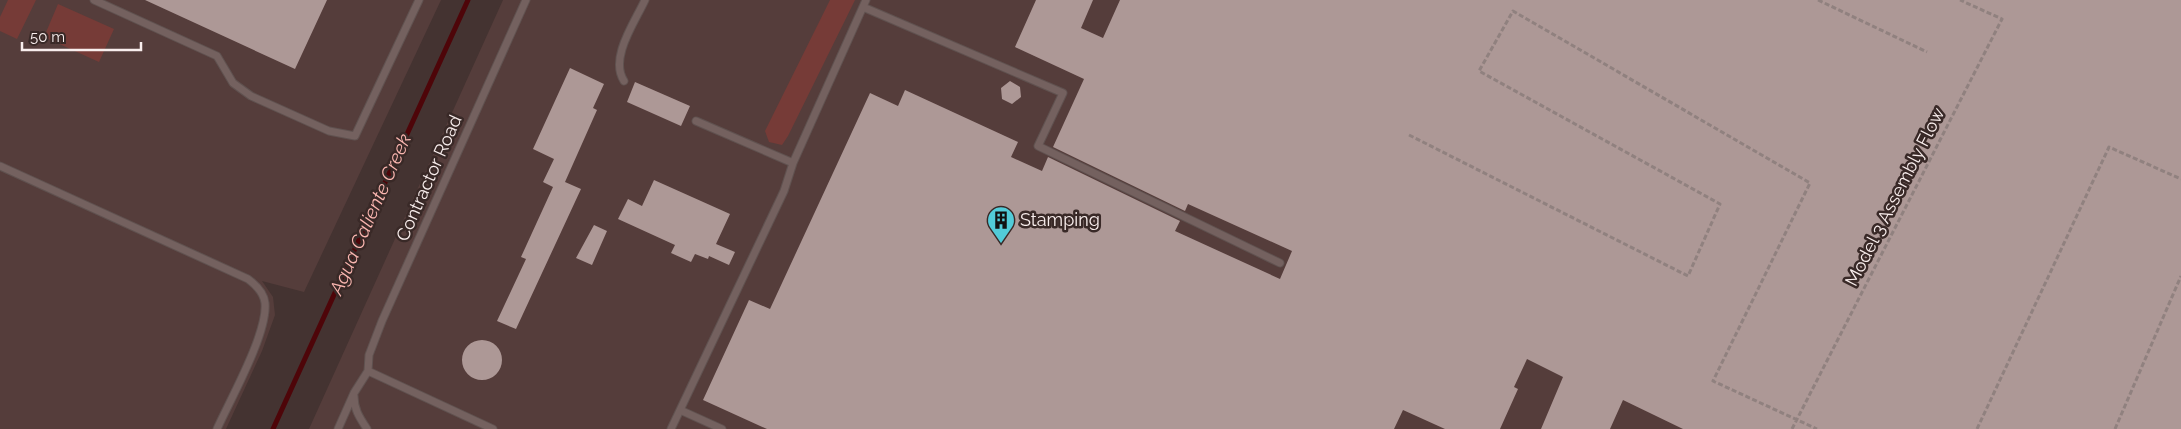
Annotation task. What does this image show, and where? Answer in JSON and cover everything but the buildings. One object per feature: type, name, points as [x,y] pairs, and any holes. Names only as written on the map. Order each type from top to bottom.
[{"type":"lane","points":[[94,0],[217,56],[233,83],[251,96],[328,131],[355,136],[418,0]]},
{"type":"lane","name":"Contractor Road","points":[[368,371],[368,355],[382,321],[526,0]]},
{"type":"lane","points":[[624,81],[619,74],[621,54],[645,0]]},
{"type":"lane","points":[[671,429],[772,218],[793,163],[865,3],[1063,93],[1038,146],[1280,263]]},
{"type":"lane","points":[[696,121],[793,163]]},
{"type":"lane","points":[[0,166],[248,279],[260,290],[265,302],[261,331],[217,429]]},
{"type":"lane","points":[[338,429],[354,393],[368,371],[493,429]]},
{"type":"lane","points":[[354,393],[354,404],[367,429]]},
{"type":"lane","points":[[680,410],[722,429]]},
{"type":"path","points":[[1818,0],[1927,52]]},
{"type":"path","name":"Model 3 Assembly Flow","points":[[1792,429],[2002,19],[1960,0]]},
{"type":"path","points":[[1409,135],[1688,276],[1720,204],[1479,71],[1513,11],[1810,182],[1713,381],[1817,429]]},
{"type":"path","points":[[1977,429],[2109,147],[2181,178]]},
{"type":"path","points":[[2115,429],[2181,276]]},
{"type":"shaded area","points":[[0,0],[441,0],[304,292],[262,281],[273,297],[275,315],[262,351],[226,429],[0,429]]},
{"type":"shaded area","points":[[8,0],[36,0],[17,39],[0,31],[0,17]]},
{"type":"shaded area","points":[[503,0],[2181,0],[2181,429],[309,429]]},
{"type":"shaded area","points":[[830,0],[855,0],[788,136],[782,145],[769,142],[765,131]]},
{"type":"shaded area","points":[[58,4],[114,29],[99,62],[44,37]]},
{"type":"waterway","name":"Agua Caliente Creek","points":[[273,429],[468,0]]},
{"type":"place","name":"Stamping","points":[[1001,244]]}]
